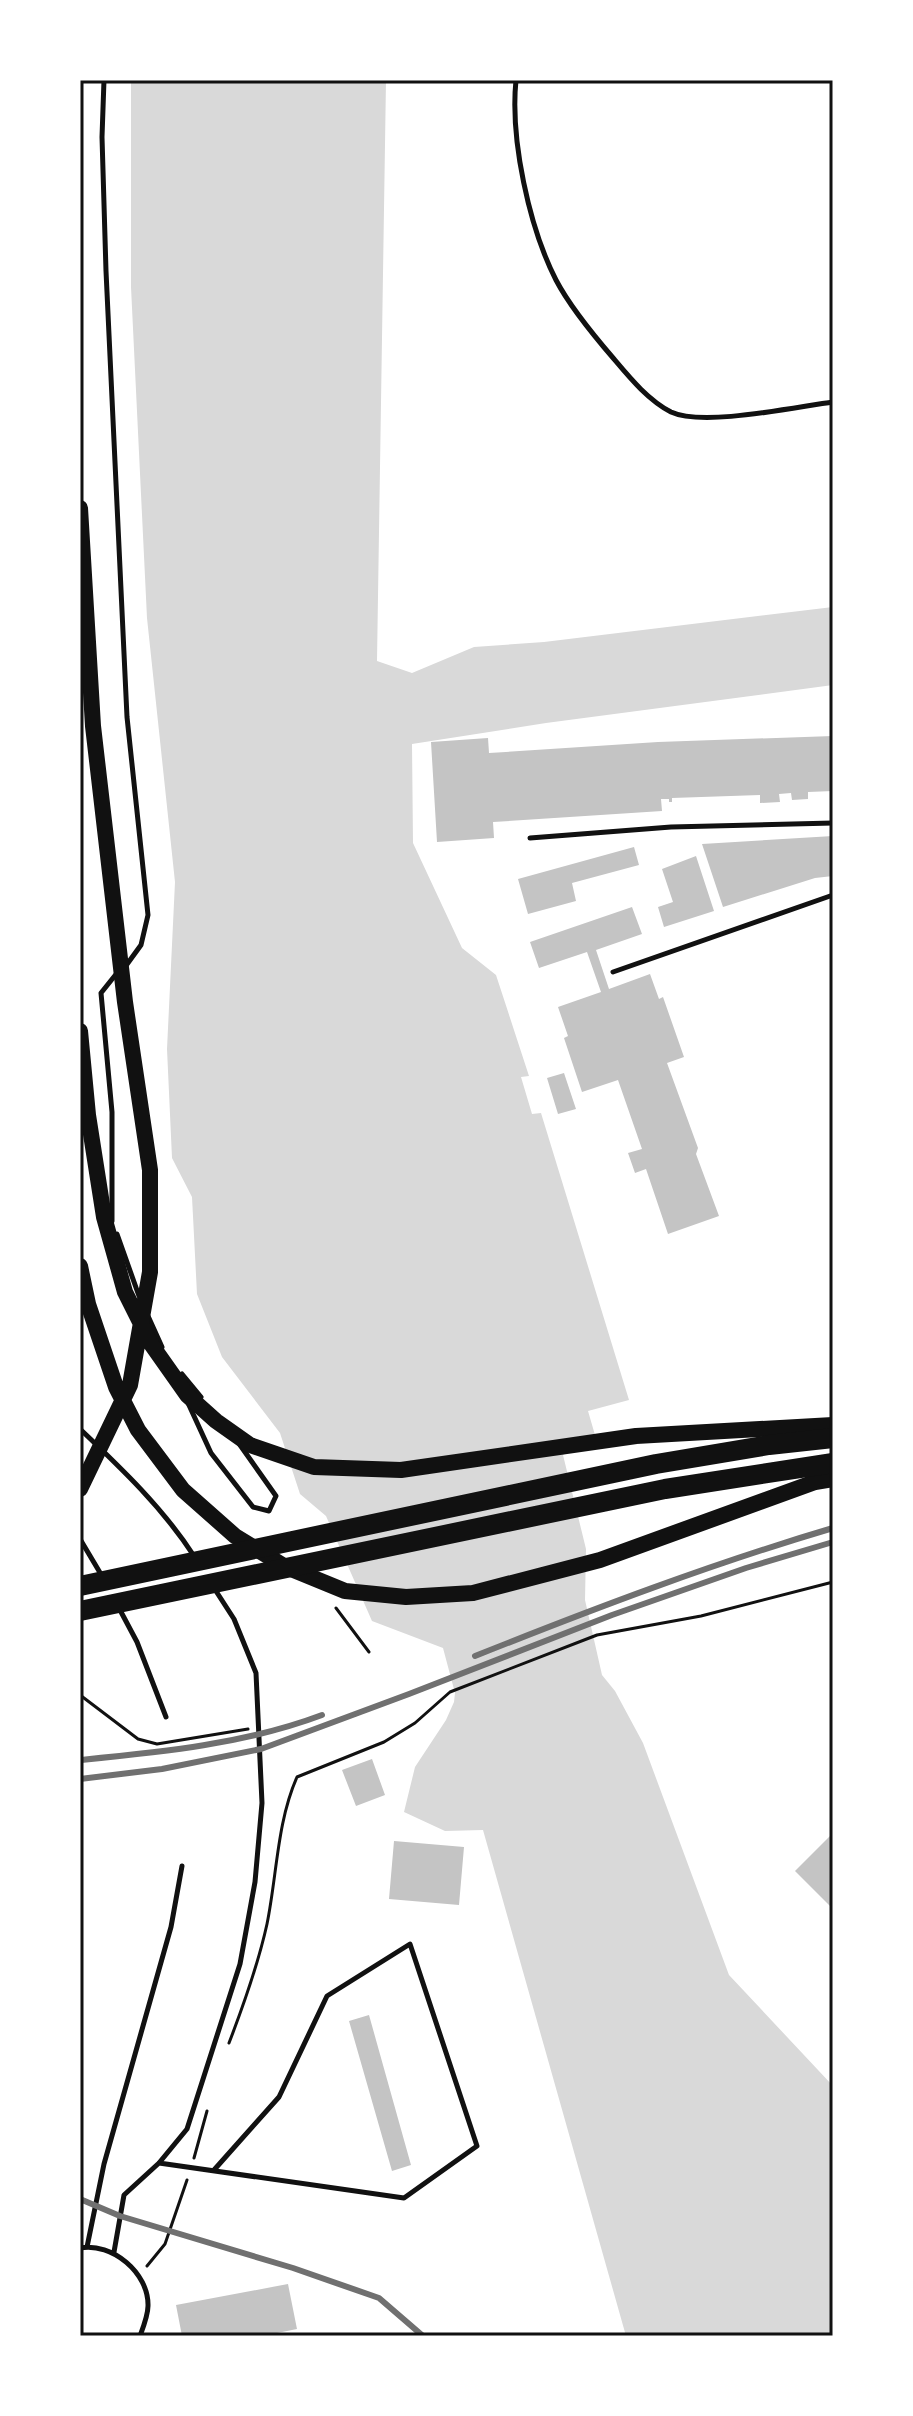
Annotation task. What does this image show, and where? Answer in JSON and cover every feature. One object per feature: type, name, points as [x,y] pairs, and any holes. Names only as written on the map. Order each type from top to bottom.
[{"type":"highway","points":[[80,1586],[656,1464],[833,1438]]},
{"type":"highway","points":[[80,1611],[650,1492],[833,1463]]},
{"type":"main road","points":[[80,508],[93,726],[125,1002],[150,1170],[150,1272],[130,1385],[80,1489]]},
{"type":"main road","points":[[80,1031],[88,1115],[104,1217],[125,1292],[151,1344],[187,1395],[250,1445],[314,1467],[401,1470],[636,1436],[833,1425]]},
{"type":"main road","points":[[80,1266],[88,1304],[116,1387],[138,1430],[183,1490],[235,1536],[284,1566],[345,1591],[406,1597],[473,1593],[600,1560],[815,1482],[833,1479]]},
{"type":"lane","points":[[104,80],[102,137],[106,271],[127,717],[148,915],[141,945],[101,993],[112,1112],[112,1221],[143,1307],[211,1453],[253,1507],[269,1511],[276,1496],[234,1438],[166,1355]]},
{"type":"lane","points":[[516,80],[514,96],[521,166],[533,222],[557,281],[599,341],[639,388],[672,413],[709,419],[833,402]]},
{"type":"lane","points":[[530,838],[671,827],[833,823]]},
{"type":"lane","points":[[613,972],[833,895]]},
{"type":"lane","points":[[80,1429],[129,1475],[183,1540],[200,1566]]},
{"type":"lane","points":[[80,1539],[137,1642],[166,1717]]},
{"type":"lane","points":[[114,2252],[124,2195],[159,2163],[187,2129],[240,1964],[255,1882],[262,1803],[256,1673],[234,1619],[209,1579]]},
{"type":"lane","points":[[87,2247],[104,2164],[171,1927],[182,1866]]},
{"type":"lane","points":[[159,2163],[404,2198],[477,2146],[410,1944],[327,1996],[279,2097],[214,2170]]},
{"type":"lane","points":[[80,2248],[114,2252],[139,2275],[148,2305],[140,2336]]},
{"type":"path","points":[[227,2050],[257,1964],[284,1817],[297,1777],[384,1742],[415,1723],[450,1692],[597,1635],[701,1616],[833,1582]]},
{"type":"path","points":[[139,2275],[165,2244],[208,2109]]},
{"type":"shaded area","points":[[131,80],[386,80],[377,661],[412,673],[474,647],[544,642],[833,607],[833,685],[412,744],[413,843],[462,948],[496,975],[529,1076],[521,1077],[532,1114],[541,1113],[629,1400],[588,1411],[595,1435],[563,1455],[586,1549],[585,1600],[602,1675],[615,1691],[643,1743],[729,1975],[833,2086],[833,2336],[626,2336],[483,1830],[445,1831],[404,1812],[415,1767],[446,1720],[454,1702],[455,1693],[443,1648],[372,1621],[326,1516],[300,1494],[280,1433],[222,1357],[197,1294],[192,1197],[172,1158],[167,1049],[175,882],[147,618],[131,287]]},
{"type":"building","points":[[833,736],[833,791],[808,792],[808,799],[792,800],[791,793],[779,794],[780,802],[760,803],[760,795],[672,798],[672,802],[661,799],[662,811],[493,822],[494,838],[437,842],[431,742],[488,738],[489,753],[658,742]]},
{"type":"building","points":[[833,836],[833,876],[815,878],[723,907],[702,844]]},
{"type":"building","points":[[634,847],[639,865],[572,883],[576,901],[528,914],[518,879]]},
{"type":"building","points":[[696,856],[714,911],[664,927],[658,907],[673,902],[662,869]]},
{"type":"building","points":[[632,907],[642,934],[596,950],[609,989],[650,974],[659,999],[663,997],[684,1057],[667,1063],[719,1216],[668,1234],[646,1169],[635,1173],[628,1153],[642,1149],[618,1080],[582,1092],[564,1038],[568,1036],[558,1007],[601,992],[587,952],[539,968],[530,942]]},
{"type":"building","points":[[564,1073],[576,1109],[558,1114],[547,1078]]},
{"type":"building","points":[[372,1759],[385,1795],[356,1806],[342,1770]]},
{"type":"building","points":[[833,1833],[833,1909],[795,1871]]},
{"type":"building","points":[[394,1841],[464,1847],[459,1905],[389,1899]]},
{"type":"building","points":[[369,2015],[411,2165],[392,2171],[349,2021]]},
{"type":"building","points":[[288,2284],[297,2329],[262,2336],[182,2336],[176,2305]]},
{"type":"railway","points":[[475,1656],[652,1588],[833,1528]]},
{"type":"railway","points":[[80,1779],[162,1769],[261,1749],[612,1615],[746,1568],[833,1542]]},
{"type":"railway","points":[[80,1760],[233,1740],[322,1715]]},
{"type":"railway","points":[[80,2199],[120,2216],[293,2268],[379,2298],[423,2336]]}]
